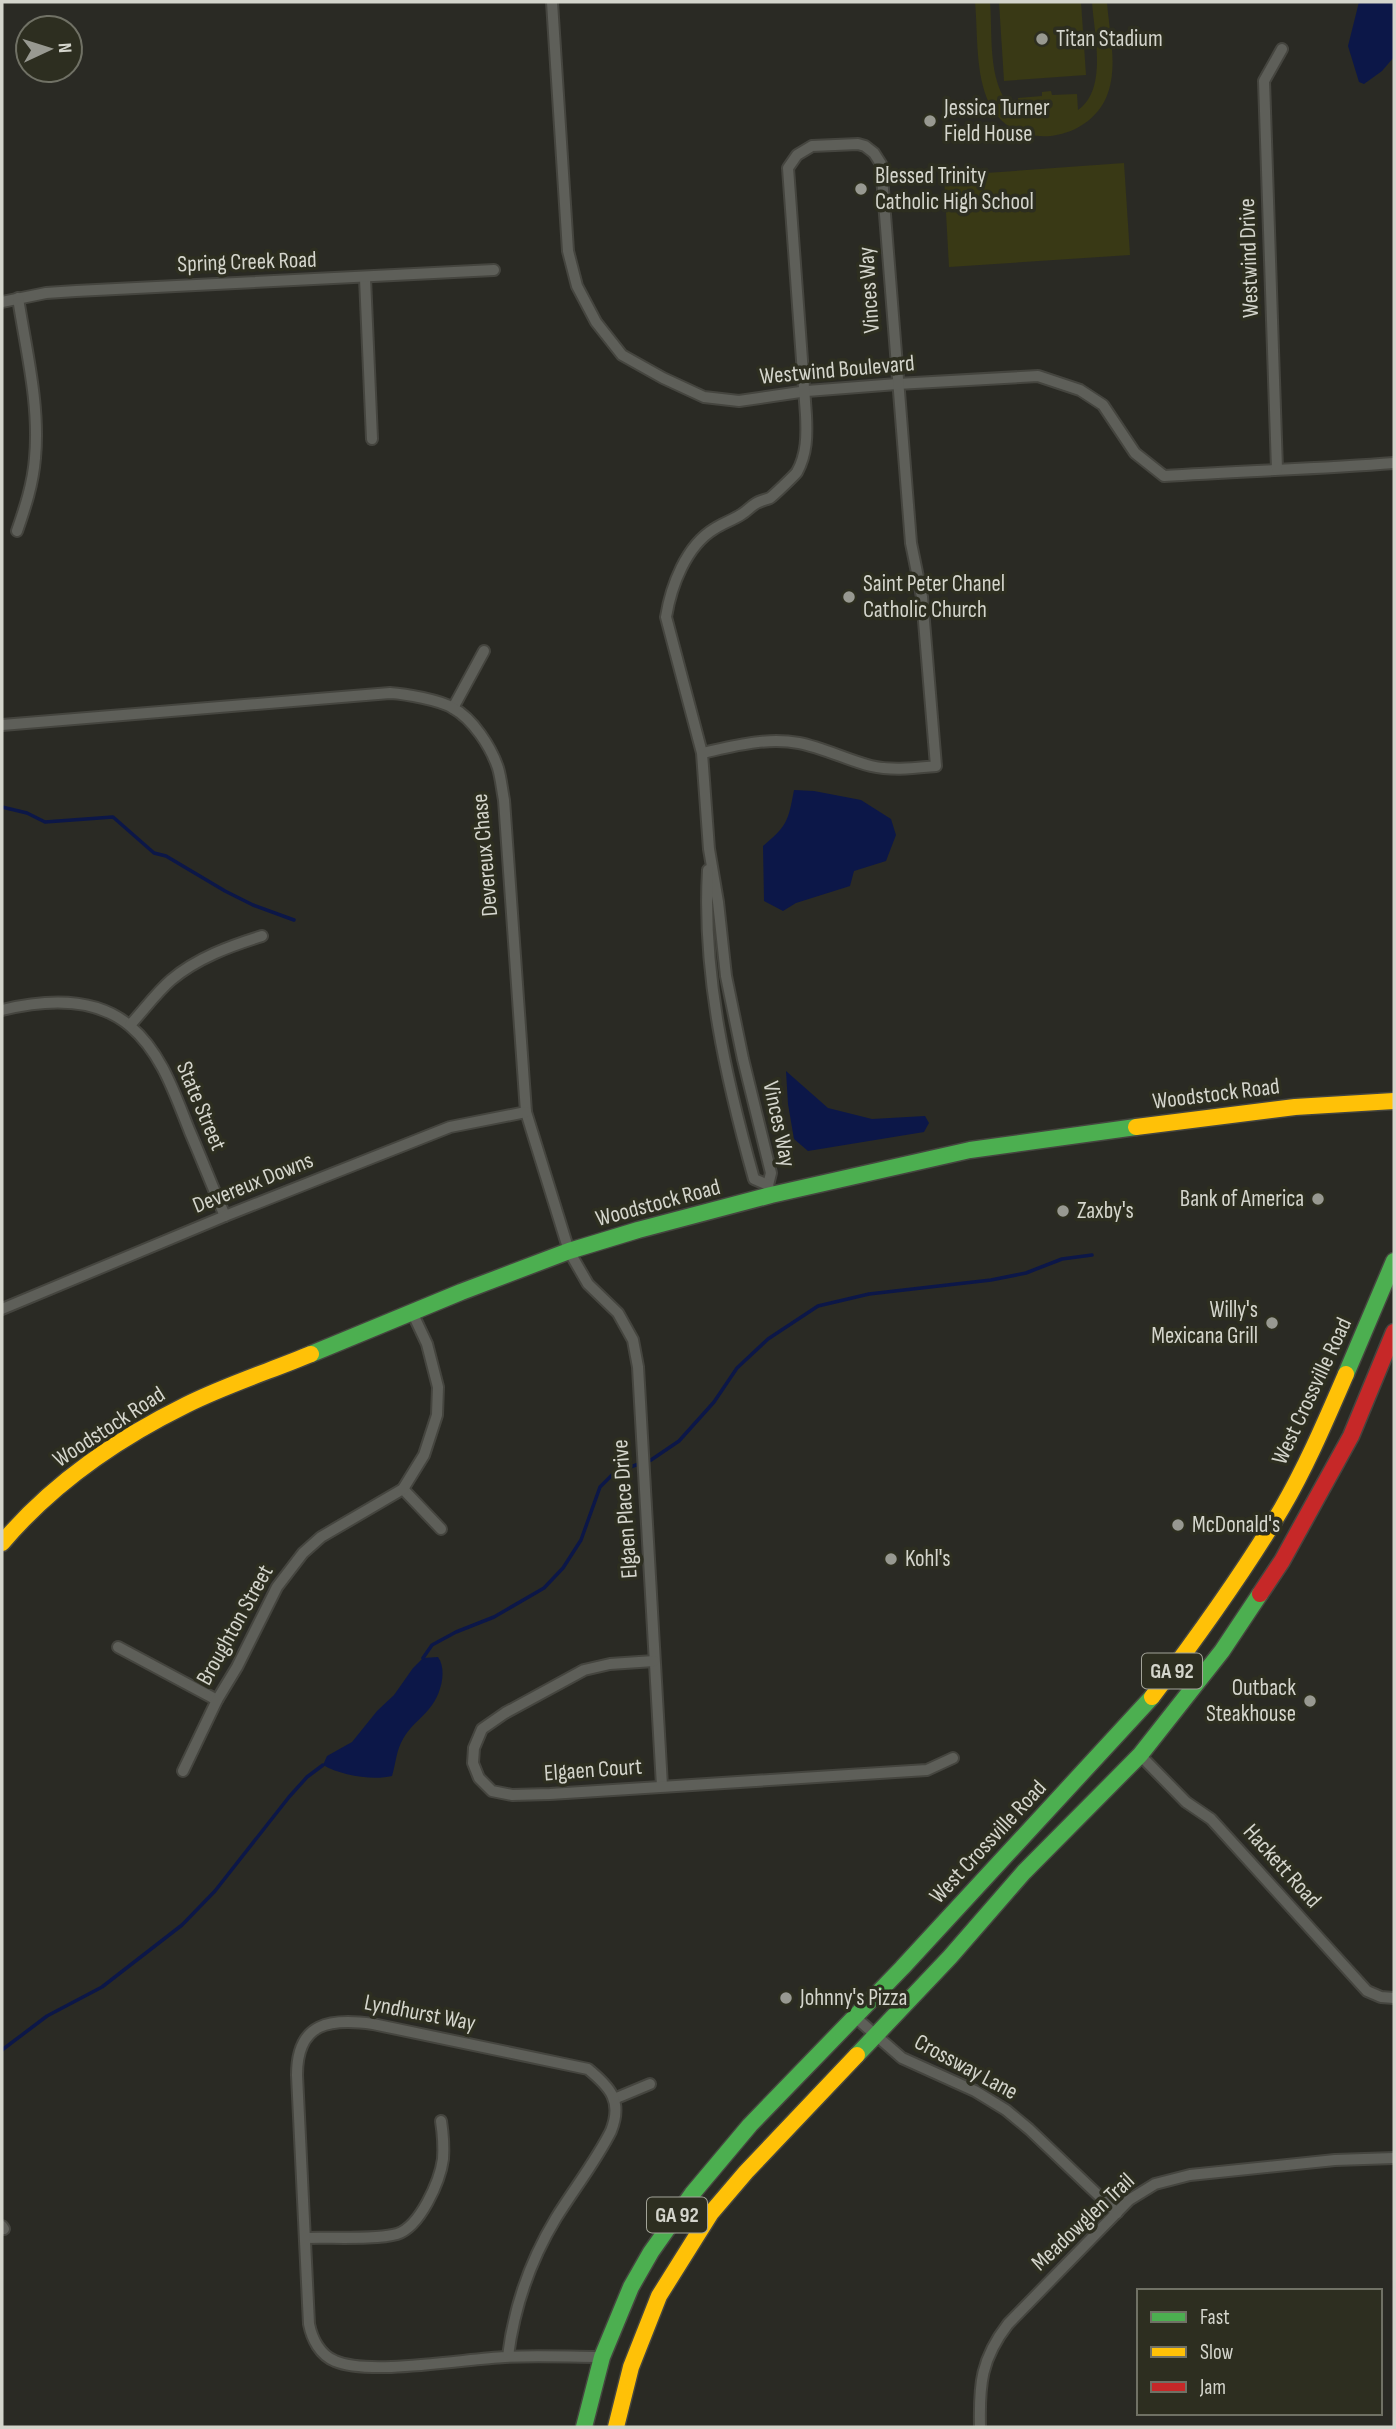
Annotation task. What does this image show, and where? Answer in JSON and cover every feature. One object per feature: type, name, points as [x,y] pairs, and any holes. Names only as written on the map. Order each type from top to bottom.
[{"type":"main road","name":"Woodstock Road","points":[[2,1543],[19,1523],[59,1486],[99,1455],[188,1404],[569,1251],[770,1190],[970,1150],[1052,1137],[1295,1107],[1394,1101]]},
{"type":"main road","name":"West Crossville Road","points":[[584,2427],[602,2357],[631,2287],[651,2252],[692,2194],[750,2125],[855,2017],[1148,1703],[1223,1602],[1282,1508],[1314,1448],[1394,1261]]},
{"type":"main road","name":"West Crossville Road","points":[[616,2427],[631,2367],[659,2296],[711,2213],[950,1956],[1024,1872],[1140,1755],[1222,1651],[1282,1561],[1351,1436],[1394,1332]]},
{"type":"street","name":"Westwind Boulevard","points":[[552,2],[568,251],[577,286],[597,322],[622,355],[663,378],[705,397],[738,401],[897,384],[1038,376],[1080,390],[1103,405],[1135,453],[1164,476],[1394,463]]},
{"type":"street","name":"Westwind Drive","points":[[1277,469],[1264,81],[1282,49]]},
{"type":"street","name":"Vinces Way","points":[[702,752],[776,741],[799,743],[872,766],[891,769],[936,766],[922,597],[911,543],[881,164],[865,146],[812,146],[797,155],[788,169],[807,438],[803,460],[795,476],[771,497],[714,529],[701,540],[685,561],[669,601],[666,617],[702,752],[709,849],[706,933],[715,1008],[754,1179],[770,1190]]},
{"type":"street","name":"Spring Creek Road","points":[[2,302],[76,290],[494,270]]},
{"type":"street","points":[[365,278],[373,439]]},
{"type":"street","points":[[17,531],[31,485],[36,436],[34,404],[18,298]]},
{"type":"street","points":[[453,708],[484,651]]},
{"type":"street","name":"Devereux Chase","points":[[2,725],[390,693],[405,694],[453,708],[472,724],[498,768],[504,800],[526,1112],[569,1251]]},
{"type":"street","name":"Vinces Way","points":[[709,849],[719,902],[726,976],[771,1174],[770,1190]]},
{"type":"street","points":[[130,1025],[172,979],[231,946],[261,936]]},
{"type":"street","name":"State Street","points":[[2,1010],[27,1004],[64,1002],[92,1007],[130,1025],[157,1057],[170,1081],[225,1216]]},
{"type":"street","name":"Devereux Downs","points":[[2,1309],[225,1216],[450,1127],[526,1112]]},
{"type":"street","name":"Elgaen Place Drive","points":[[569,1251],[588,1284],[618,1313],[633,1339],[638,1367],[662,1786]]},
{"type":"street","name":"Broughton Street","points":[[183,1771],[277,1587],[303,1553],[321,1537],[403,1489],[424,1455],[437,1415],[438,1387],[427,1344],[412,1312]]},
{"type":"street","points":[[403,1489],[441,1529]]},
{"type":"street","points":[[118,1647],[217,1700]]},
{"type":"street","name":"Elgaen Court","points":[[654,1661],[610,1664],[584,1670],[505,1713],[482,1729],[474,1748],[472,1763],[479,1778],[492,1791],[512,1795],[550,1794],[928,1770],[953,1758]]},
{"type":"street","name":"Hackett Road","points":[[1140,1755],[1186,1802],[1211,1819],[1367,1991],[1381,1997],[1394,1998]]},
{"type":"street","name":"Crossway Lane","points":[[855,2017],[902,2058],[975,2091],[1006,2110],[1117,2213]]},
{"type":"street","name":"Lyndhurst Way","points":[[602,2357],[508,2356],[372,2367],[352,2366],[326,2357],[311,2335],[309,2324],[297,2063],[309,2035],[328,2023],[349,2021],[588,2069],[603,2082],[614,2099]]},
{"type":"street","points":[[508,2356],[512,2322],[522,2289],[554,2222],[611,2131],[616,2116],[614,2099],[650,2084]]},
{"type":"street","points":[[305,2238],[388,2235],[407,2229],[419,2215],[438,2177],[443,2151],[441,2121]]},
{"type":"street","name":"Meadowglen Trail","points":[[980,2427],[981,2374],[996,2338],[1117,2213],[1142,2191],[1171,2178],[1335,2160],[1394,2158]]},
{"type":"shaded area","points":[[975,2],[990,2],[996,78],[1008,104],[1019,114],[1018,98],[1042,96],[1042,92],[1051,91],[1052,95],[1077,94],[1078,110],[1087,101],[1093,89],[1097,60],[1092,2],[1107,2],[1112,75],[1106,98],[1096,113],[1082,125],[1066,133],[1048,136],[1031,135],[1014,129],[1000,119],[989,103],[981,79]]},
{"type":"shaded area","name":"Titan Stadium","points":[[999,2],[1081,2],[1086,75],[1004,81]]},
{"type":"shaded area","points":[[1359,2],[1394,2],[1394,57],[1382,71],[1364,84],[1359,82],[1348,46]]},
{"type":"shaded area","points":[[1124,163],[1130,255],[949,267],[944,176]]},
{"type":"shaded area","points":[[794,790],[861,800],[891,819],[896,835],[886,861],[854,871],[850,886],[796,903],[783,911],[764,901],[763,846],[786,822]]},
{"type":"shaded area","points":[[786,1071],[828,1108],[872,1119],[925,1116],[929,1123],[924,1132],[808,1151],[794,1139]]},
{"type":"shaded area","points":[[438,1657],[442,1669],[439,1691],[433,1704],[403,1739],[392,1776],[356,1776],[323,1765],[327,1756],[352,1742],[423,1658]]},
{"type":"waterway","points":[[2,807],[27,813],[45,822],[113,817],[154,853],[166,856],[253,905],[294,920]]},
{"type":"waterway","points":[[423,1658],[432,1645],[494,1617],[544,1588],[563,1568],[581,1540],[600,1487],[615,1472],[651,1460],[679,1441],[714,1402],[737,1368],[768,1339],[818,1306],[869,1294],[991,1280],[1026,1273],[1062,1259],[1092,1255]]},
{"type":"waterway","points":[[2,2050],[47,2016],[102,1987],[182,1925],[215,1891],[289,1797],[307,1777],[323,1765]]},
{"type":"traffic: fast","points":[[311,1354],[569,1251],[638,1230],[771,1195],[970,1150],[1136,1127]]},
{"type":"traffic: fast","points":[[1346,1374],[1394,1261]]},
{"type":"traffic: fast","points":[[857,2055],[950,1957],[1024,1872],[1140,1755],[1222,1651],[1260,1594]]},
{"type":"traffic: fast","points":[[584,2427],[602,2357],[631,2287],[651,2252],[692,2194],[750,2125],[902,1968],[1152,1697]]},
{"type":"traffic: slow","points":[[1136,1127],[1295,1107],[1394,1101]]},
{"type":"traffic: slow","points":[[2,1543],[64,1482],[135,1433],[201,1398],[311,1354]]},
{"type":"traffic: slow","points":[[1152,1697],[1220,1604],[1282,1508],[1308,1459],[1346,1374]]},
{"type":"traffic: slow","points":[[616,2427],[631,2367],[659,2296],[711,2213],[746,2172],[857,2055]]},
{"type":"traffic: jam","points":[[1260,1594],[1282,1561],[1351,1436],[1394,1332]]},
{"type":"place","name":"Titan Stadium","points":[[1042,39]]},
{"type":"place","name":"Jessica Turner Field House","points":[[930,121]]},
{"type":"place","name":"Blessed Trinity Catholic High School","points":[[861,189]]},
{"type":"place","name":"Saint Peter Chanel Catholic Church","points":[[849,597]]},
{"type":"place","name":"Bank of America","points":[[1318,1199]]},
{"type":"place","name":"Zaxby's","points":[[1063,1211]]},
{"type":"place","name":"Willy's Mexicana Grill","points":[[1272,1323]]},
{"type":"place","name":"McDonald's","points":[[1178,1525]]},
{"type":"place","name":"Kohl's","points":[[891,1559]]},
{"type":"place","name":"Outback Steakhouse","points":[[1310,1701]]},
{"type":"place","name":"Johnny's Pizza","points":[[786,1998]]}]
